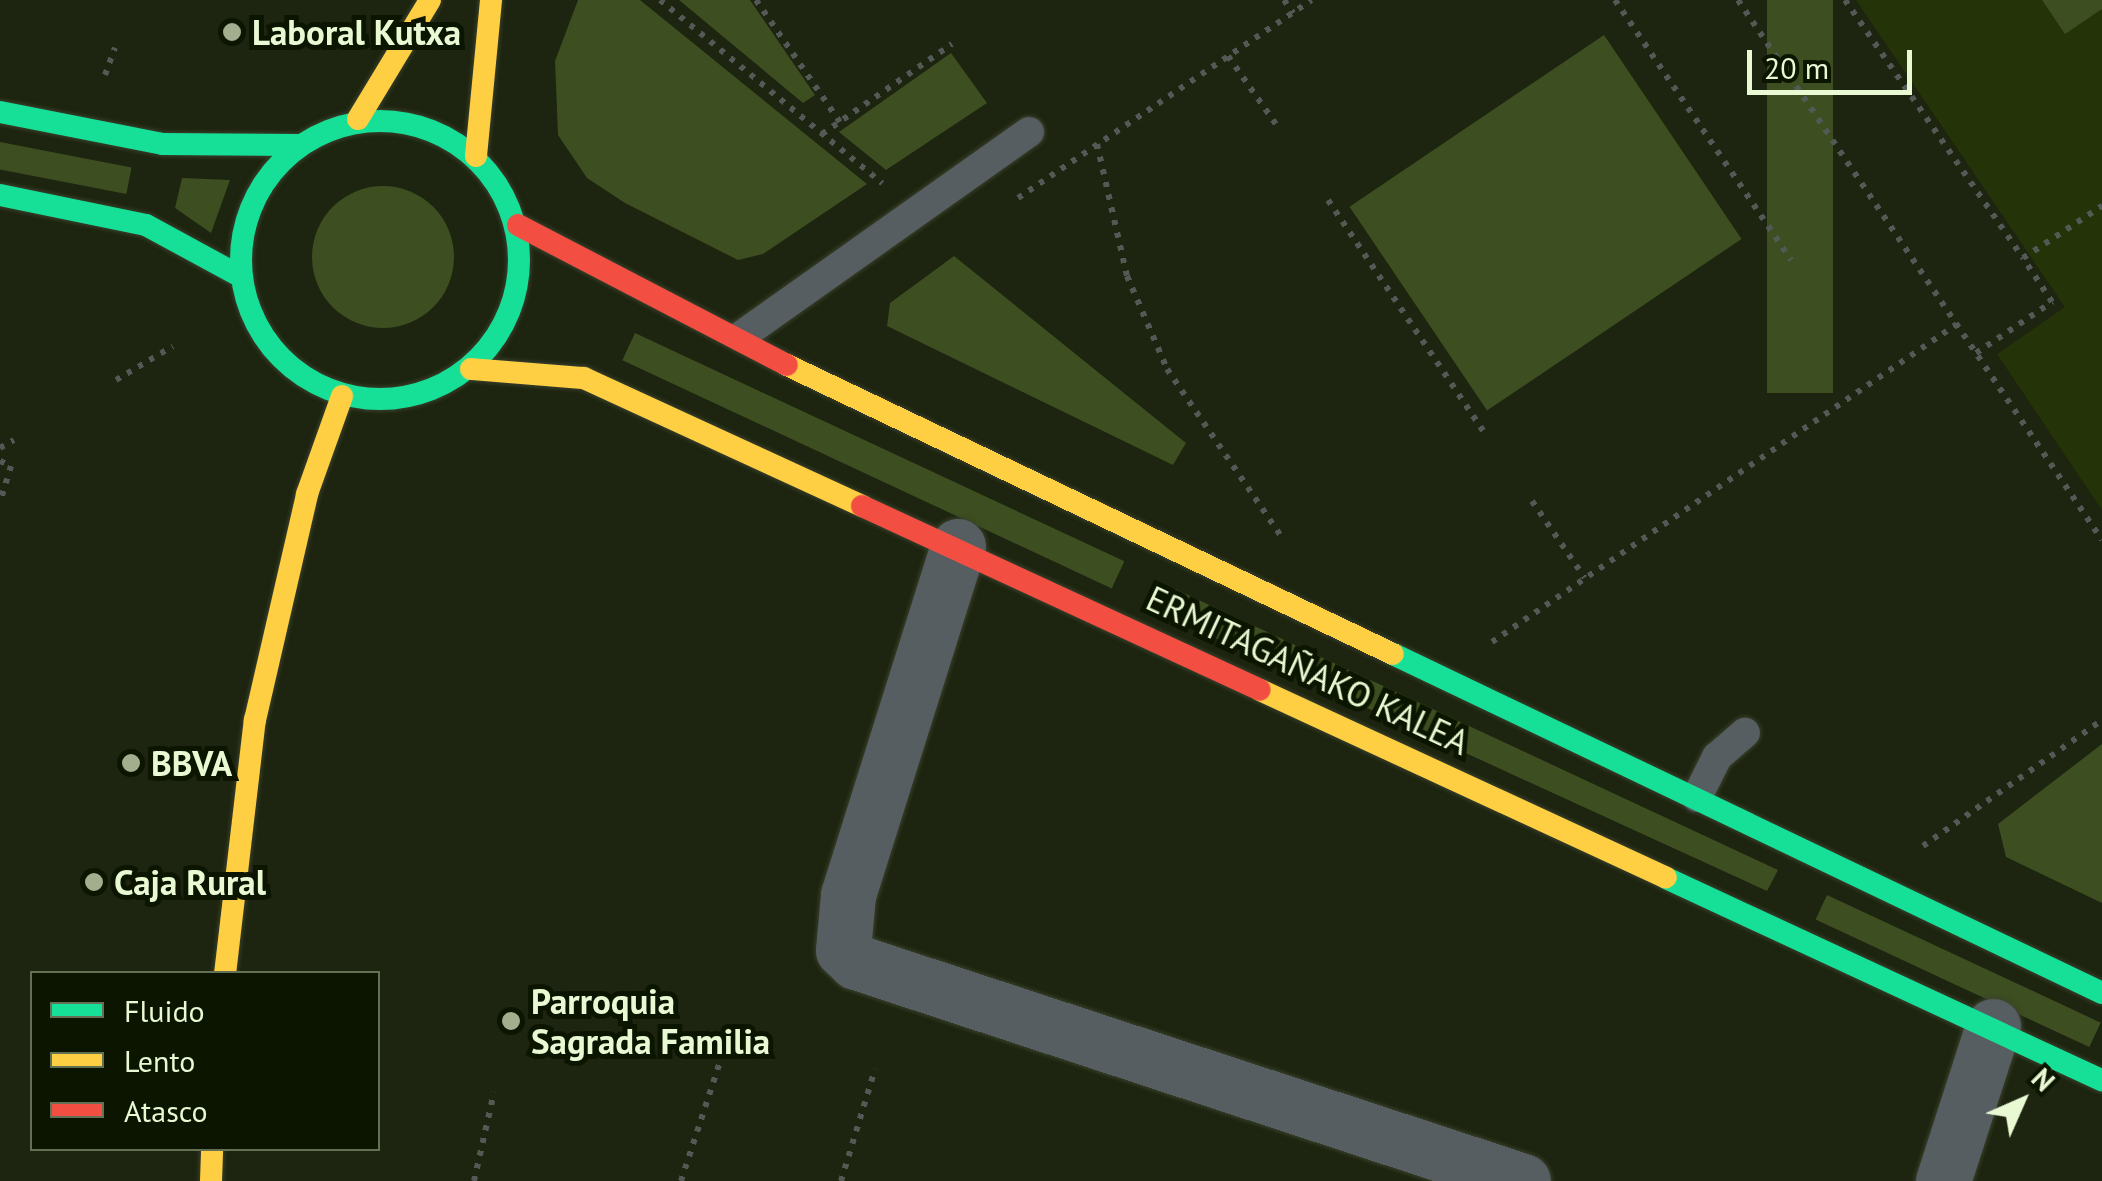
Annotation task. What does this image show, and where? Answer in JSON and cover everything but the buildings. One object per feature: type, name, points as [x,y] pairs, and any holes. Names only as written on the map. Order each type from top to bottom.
[{"type":"street","points":[[358,120],[430,0]]},
{"type":"street","points":[[476,156],[490,0]]},
{"type":"street","points":[[0,112],[163,144],[296,145],[358,120],[421,124],[476,156],[518,225],[521,278],[505,329],[471,369],[410,399],[342,396],[280,358],[256,330],[240,276],[250,203],[296,145]]},
{"type":"street","points":[[0,195],[146,225],[240,276]]},
{"type":"street","name":"ERMITAGAÑAKO KALEA","points":[[518,225],[628,289],[741,336],[2102,993]]},
{"type":"street","name":"ERMITAGAÑAKO KALEA","points":[[471,369],[584,378],[958,546],[2102,1080]]},
{"type":"street","points":[[225,971],[255,720],[307,494],[342,396]]},
{"type":"street","points":[[958,546],[848,895],[843,950],[856,962],[1523,1181]]},
{"type":"street","points":[[1943,1181],[1993,1026]]},
{"type":"street","points":[[211,1181],[212,1151]]},
{"type":"lane","points":[[741,336],[1029,132]]},
{"type":"lane","points":[[1697,797],[1718,757],[1745,733]]},
{"type":"path","points":[[660,0],[887,187]]},
{"type":"path","points":[[756,0],[840,122]]},
{"type":"path","points":[[1284,0],[1293,12]]},
{"type":"path","points":[[998,212],[1311,0]]},
{"type":"path","points":[[1615,0],[1791,260]]},
{"type":"path","points":[[1738,0],[2102,540]]},
{"type":"path","points":[[1845,0],[2052,302],[1976,354]]},
{"type":"path","points":[[822,134],[952,44]]},
{"type":"path","points":[[103,80],[114,48]]},
{"type":"path","points":[[1228,56],[1280,130]]},
{"type":"path","points":[[1097,144],[1128,276],[1168,369],[1285,542]]},
{"type":"path","points":[[1328,200],[1483,431]]},
{"type":"path","points":[[2023,258],[2102,206]]},
{"type":"path","points":[[1489,644],[1957,324]]},
{"type":"path","points":[[116,380],[173,346]]},
{"type":"path","points":[[1865,370],[1873,381]]},
{"type":"path","points":[[0,448],[14,440]]},
{"type":"path","points":[[0,461],[11,466],[0,502]]},
{"type":"path","points":[[1532,501],[1586,578]]},
{"type":"path","points":[[1920,848],[2102,720]]},
{"type":"path","points":[[681,1181],[733,1022]]},
{"type":"path","points":[[841,1181],[875,1069]]},
{"type":"path","points":[[474,1181],[494,1092]]},
{"type":"shaded area","points":[[578,0],[640,0],[867,184],[763,254],[738,260],[625,203],[587,178],[558,135],[555,61]]},
{"type":"shaded area","points":[[679,0],[750,0],[815,95],[803,103]]},
{"type":"shaded area","points":[[1767,0],[1833,0],[1833,393],[1767,393]]},
{"type":"shaded area","points":[[1856,0],[2102,0],[2102,510],[1997,354],[2065,307]]},
{"type":"shaded area","points":[[2042,0],[2102,0],[2102,9],[2065,34]]},
{"type":"shaded area","points":[[1604,35],[1742,239],[1487,411],[1349,207]]},
{"type":"shaded area","points":[[951,53],[987,103],[886,170],[839,132]]},
{"type":"shaded area","points":[[0,142],[132,168],[126,194],[0,170]]},
{"type":"shaded area","points":[[182,178],[230,180],[211,233],[175,208]]},
{"type":"shaded area","points":[[383,186],[410,191],[433,207],[449,230],[454,257],[449,284],[433,307],[410,323],[383,328],[356,323],[333,307],[317,284],[312,257],[317,230],[333,207],[356,191]]},
{"type":"shaded area","points":[[954,256],[1186,443],[1173,465],[887,326],[890,303]]},
{"type":"shaded area","points":[[635,333],[1124,561],[1112,588],[622,360]]},
{"type":"shaded area","points":[[1173,588],[1778,870],[1767,891],[1162,614]]},
{"type":"shaded area","points":[[2102,744],[2102,903],[2006,857],[1998,824]]},
{"type":"shaded area","points":[[1827,895],[2101,1023],[2089,1047],[1816,919]]},
{"type":"traffic: fast","points":[[0,112],[163,144],[297,145]]},
{"type":"traffic: fast","points":[[380,121],[407,123],[433,131],[479,161],[509,207],[517,233],[519,260],[517,287],[509,313],[479,359],[433,389],[407,397],[380,399],[353,397],[327,389],[281,359],[251,313],[243,287],[241,260],[243,233],[251,207],[281,161],[327,131],[353,123],[380,121]]},
{"type":"traffic: fast","points":[[0,195],[146,225],[240,276]]},
{"type":"traffic: fast","points":[[1393,654],[2102,993]]},
{"type":"traffic: fast","points":[[1666,878],[2102,1080]]},
{"type":"traffic: slow","points":[[358,119],[430,0]]},
{"type":"traffic: slow","points":[[476,156],[491,0]]},
{"type":"traffic: slow","points":[[787,365],[1393,654]]},
{"type":"traffic: slow","points":[[471,369],[584,378],[862,506]]},
{"type":"traffic: slow","points":[[225,971],[255,720],[307,494],[342,396]]},
{"type":"traffic: slow","points":[[1260,690],[1666,878]]},
{"type":"traffic: slow","points":[[211,1181],[212,1151]]},
{"type":"traffic: jam","points":[[518,225],[787,365]]},
{"type":"traffic: jam","points":[[862,506],[1260,690]]},
{"type":"place","name":"Laboral Kutxa","points":[[232,32]]},
{"type":"place","name":"BBVA","points":[[131,763]]},
{"type":"place","name":"Caja Rural","points":[[94,882]]},
{"type":"place","name":"Parroquia Sagrada Familia","points":[[511,1021]]}]
